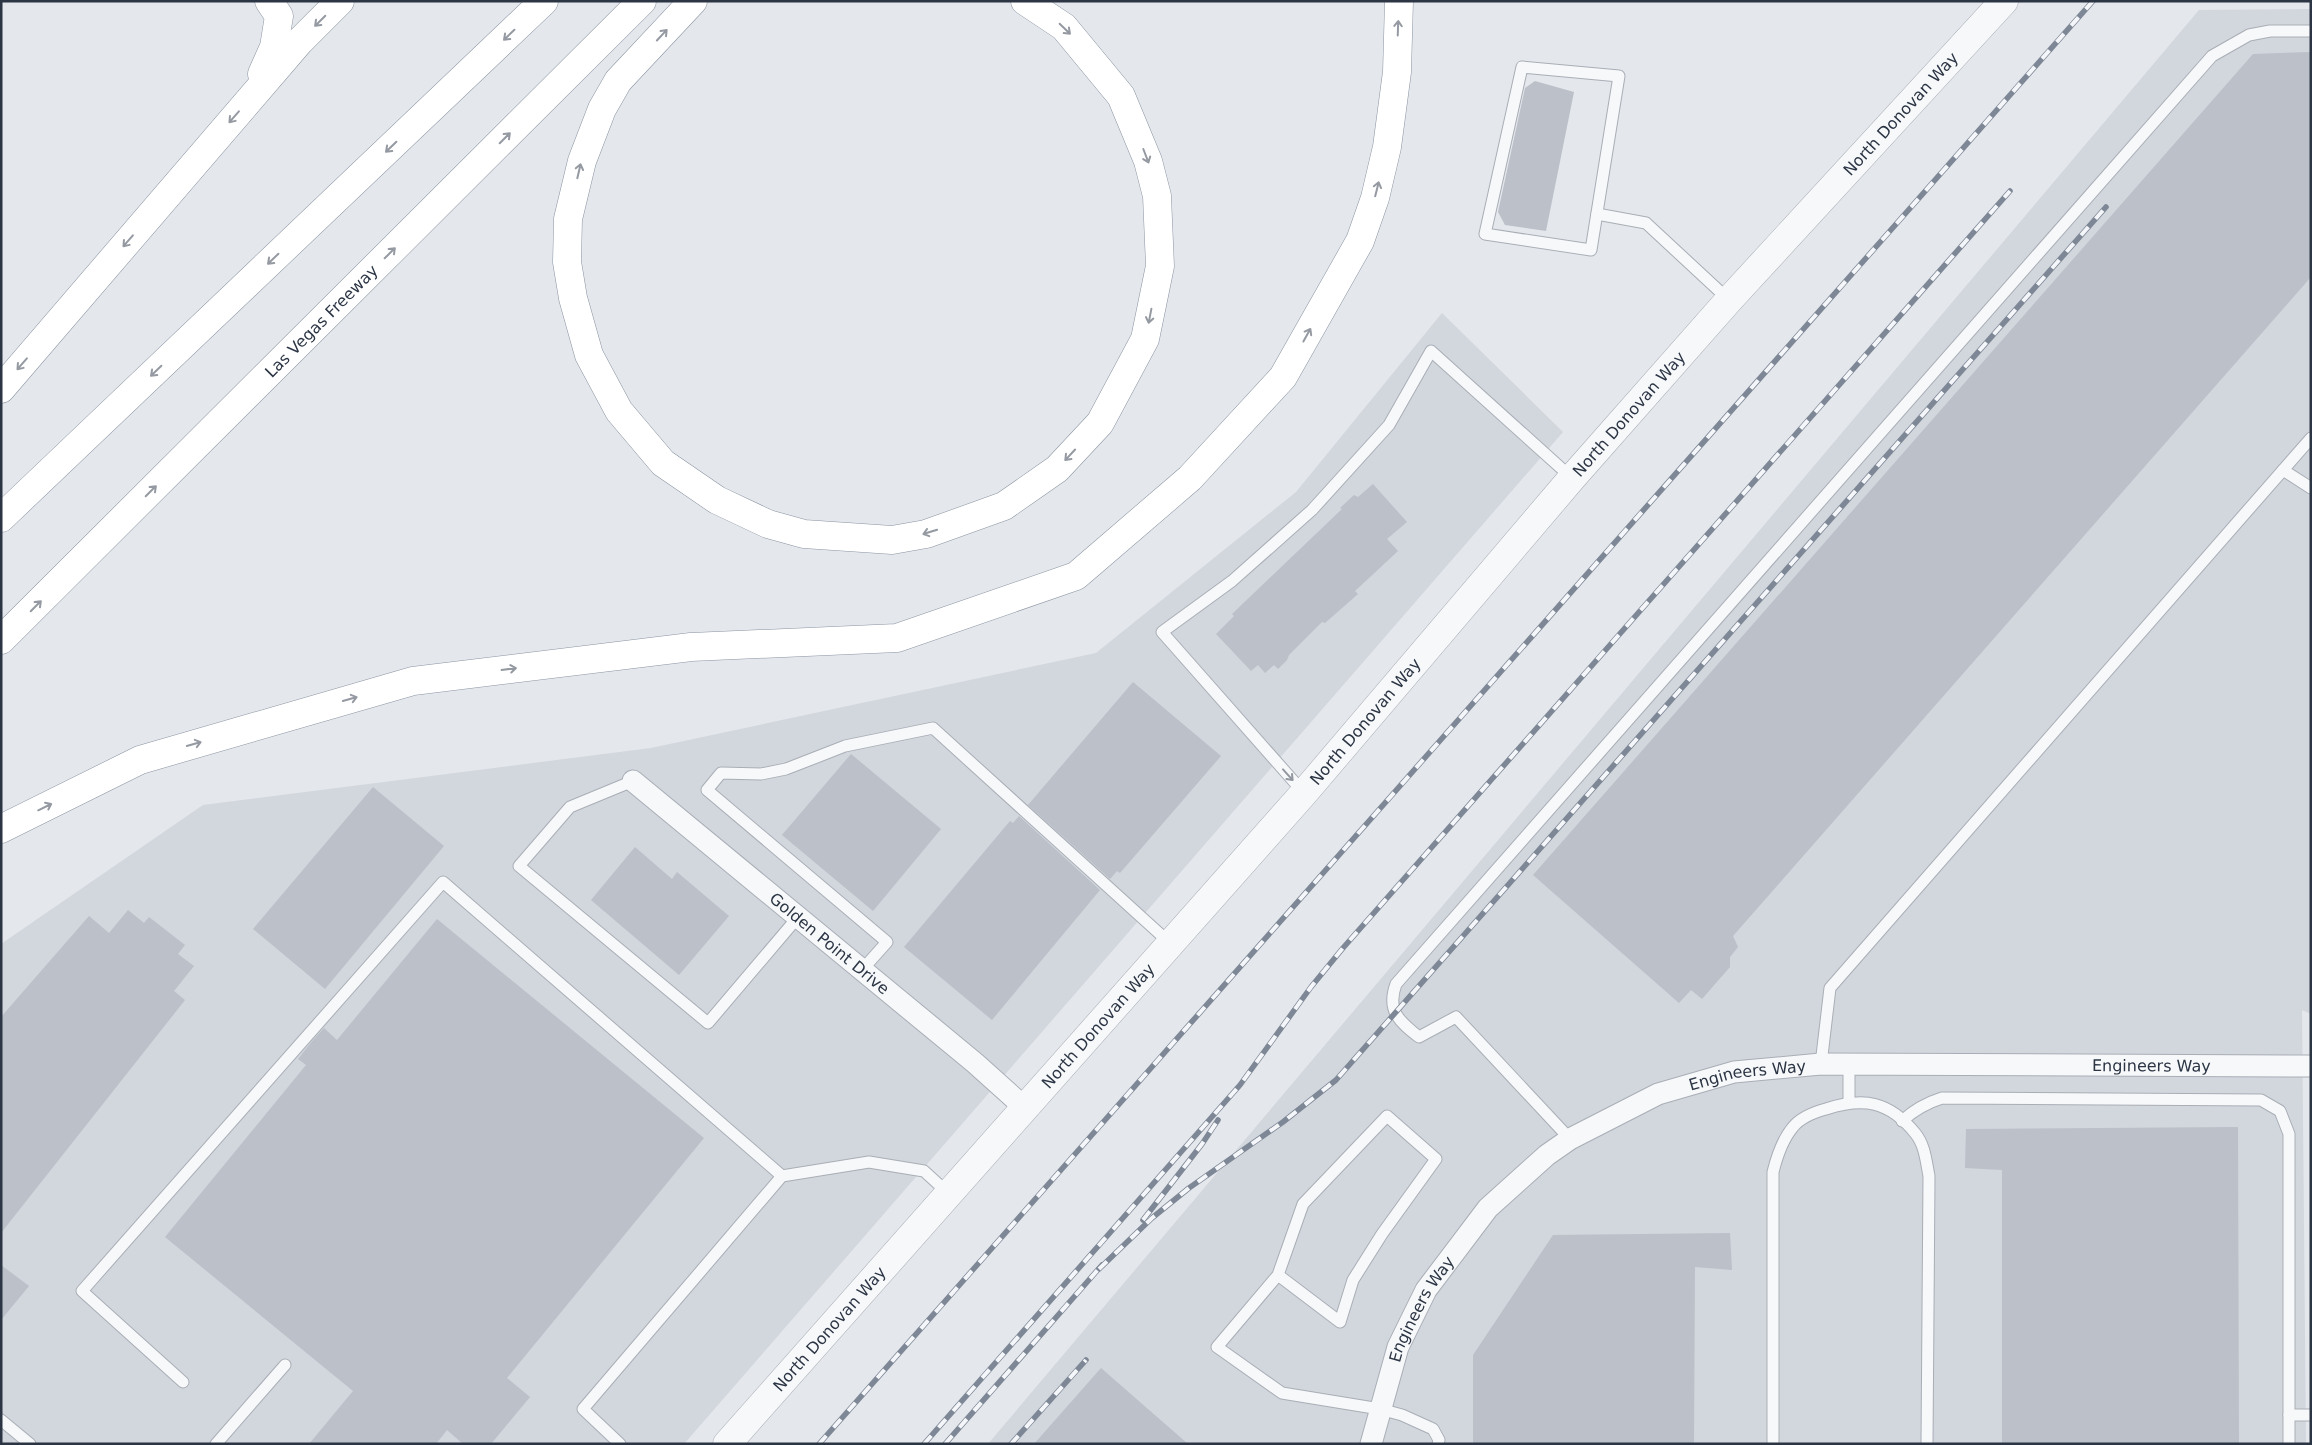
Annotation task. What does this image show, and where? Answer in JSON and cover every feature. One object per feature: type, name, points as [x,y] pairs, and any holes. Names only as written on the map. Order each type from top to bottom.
[{"type":"highway","points":[[254,94],[275,39],[279,16],[269,1]]},
{"type":"highway","points":[[1,389],[300,41],[340,1]]},
{"type":"highway","points":[[1,518],[544,1]]},
{"type":"highway","name":"Las Vegas Freeway","points":[[1,640],[642,1]]},
{"type":"highway","points":[[693,1],[618,81],[602,108],[582,161],[568,219],[567,262],[589,355],[619,412],[663,462],[717,500],[768,524],[804,534],[892,540],[926,534],[1004,506],[1057,469],[1100,423],[1146,339],[1160,266],[1157,196],[1148,161],[1121,96],[1064,26],[1025,1]]},
{"type":"highway","points":[[1,829],[140,760],[413,681],[690,647],[897,638],[1076,576],[1190,478],[1283,377],[1355,250],[1374,198],[1387,146],[1397,72],[1399,1]]},
{"type":"street","name":"North Donovan Way","points":[[727,1444],[1304,793],[1572,478],[1729,300],[2004,1]]},
{"type":"street","name":"Golden Point Drive","points":[[633,780],[975,1063],[1025,1108]]},
{"type":"street","name":"Engineers Way","points":[[1371,1444],[1398,1347],[1426,1290],[1488,1208],[1547,1155],[1570,1139],[1658,1094],[1734,1072],[1821,1064],[2311,1066]]},
{"type":"lane","points":[[1570,1139],[1456,1016],[1420,1037],[1400,1022],[1391,997],[1396,984],[2212,56],[2249,34],[2270,31],[2311,31]]},
{"type":"lane","points":[[1522,67],[1619,76],[1598,214],[1591,250],[1484,234],[1522,67]]},
{"type":"lane","points":[[1598,214],[1646,223],[1729,300]]},
{"type":"lane","points":[[1304,793],[1162,632],[1232,581],[1312,510],[1389,425],[1431,351],[1572,478]]},
{"type":"lane","points":[[1821,1064],[1830,988],[2311,438]]},
{"type":"lane","points":[[2283,470],[2311,488]]},
{"type":"lane","points":[[862,970],[887,942],[707,790],[721,773],[761,774],[786,770],[845,746],[933,728],[1171,944]]},
{"type":"lane","points":[[633,780],[570,807],[518,866],[708,1022],[798,917]]},
{"type":"lane","points":[[183,1382],[82,1291],[443,882],[782,1176]]},
{"type":"lane","points":[[1849,1065],[1849,1102]]},
{"type":"lane","points":[[1902,1121],[1912,1112],[1942,1098],[2261,1100],[2280,1111],[2289,1134],[2288,1444]]},
{"type":"lane","points":[[1774,1444],[1773,1172],[1778,1151],[1793,1126],[1813,1112],[1849,1102],[1872,1103],[1891,1111],[1916,1133],[1924,1150],[1929,1176],[1927,1444]]},
{"type":"lane","points":[[1278,1275],[1340,1322],[1353,1280],[1382,1234],[1436,1160],[1387,1116],[1303,1204],[1278,1275],[1217,1347],[1282,1393],[1380,1409],[1419,1421],[1433,1429],[1439,1440],[1438,1444]]},
{"type":"lane","points":[[620,1444],[583,1409],[782,1176],[869,1162],[924,1171],[948,1194]]},
{"type":"lane","points":[[216,1444],[285,1365]]},
{"type":"lane","points":[[2289,1415],[2311,1415]]},
{"type":"lane","points":[[1,1420],[30,1444]]},
{"type":"shaded area","points":[[2311,9],[2311,1014],[2302,1010],[2306,1444],[988,1444],[2199,10]]},
{"type":"shaded area","points":[[1442,313],[1563,432],[684,1444],[1,1444],[1,944],[203,805],[651,748],[1096,653],[1296,492]]},
{"type":"building","points":[[2311,52],[2311,277],[1733,936],[1738,947],[1730,957],[1730,967],[1702,999],[1691,990],[1679,1003],[1533,875],[2253,54]]},
{"type":"building","points":[[1535,81],[1574,92],[1546,231],[1505,225],[1498,212],[1525,88]]},
{"type":"building","points":[[1373,484],[1407,522],[1387,539],[1398,551],[1355,591],[1358,594],[1325,623],[1322,622],[1289,655],[1287,660],[1278,669],[1274,665],[1265,673],[1258,665],[1251,671],[1216,634],[1234,616],[1232,614],[1342,509],[1340,508],[1354,495],[1358,497]]},
{"type":"building","points":[[1133,682],[1221,756],[1120,873],[1117,871],[1110,879],[1028,805]]},
{"type":"building","points":[[851,754],[941,829],[873,911],[782,835]]},
{"type":"building","points":[[373,787],[444,846],[325,989],[253,929]]},
{"type":"building","points":[[1019,816],[1100,890],[992,1020],[904,947],[1010,821],[1013,823]]},
{"type":"building","points":[[635,847],[672,879],[677,872],[729,916],[679,975],[591,900]]},
{"type":"building","points":[[128,910],[144,923],[149,917],[185,945],[178,954],[194,966],[174,991],[185,1000],[1,1233],[1,1017],[89,916],[109,933]]},
{"type":"building","points":[[437,919],[704,1138],[507,1378],[530,1397],[491,1444],[463,1444],[447,1430],[436,1444],[309,1444],[353,1391],[165,1237],[306,1065],[298,1059],[313,1040],[324,1028],[337,1040]]},
{"type":"building","points":[[2238,1127],[2239,1444],[2002,1444],[2002,1170],[1965,1168],[1966,1129]]},
{"type":"building","points":[[1730,1233],[1732,1270],[1695,1267],[1694,1444],[1473,1444],[1473,1355],[1553,1235]]},
{"type":"building","points":[[1,1265],[29,1286],[1,1320]]},
{"type":"building","points":[[1101,1368],[1188,1444],[1034,1444]]},
{"type":"railway","points":[[819,1444],[2093,1]]},
{"type":"railway","points":[[924,1444],[1240,1085],[1311,987],[1343,948],[2010,191]]},
{"type":"railway","points":[[1099,1269],[1152,1218],[1189,1188],[1283,1122],[1336,1080],[2106,207]]},
{"type":"railway","points":[[1143,1220],[1202,1144],[1218,1120]]},
{"type":"railway","points":[[945,1444],[1102,1265]]},
{"type":"railway","points":[[1011,1444],[1086,1360]]}]
